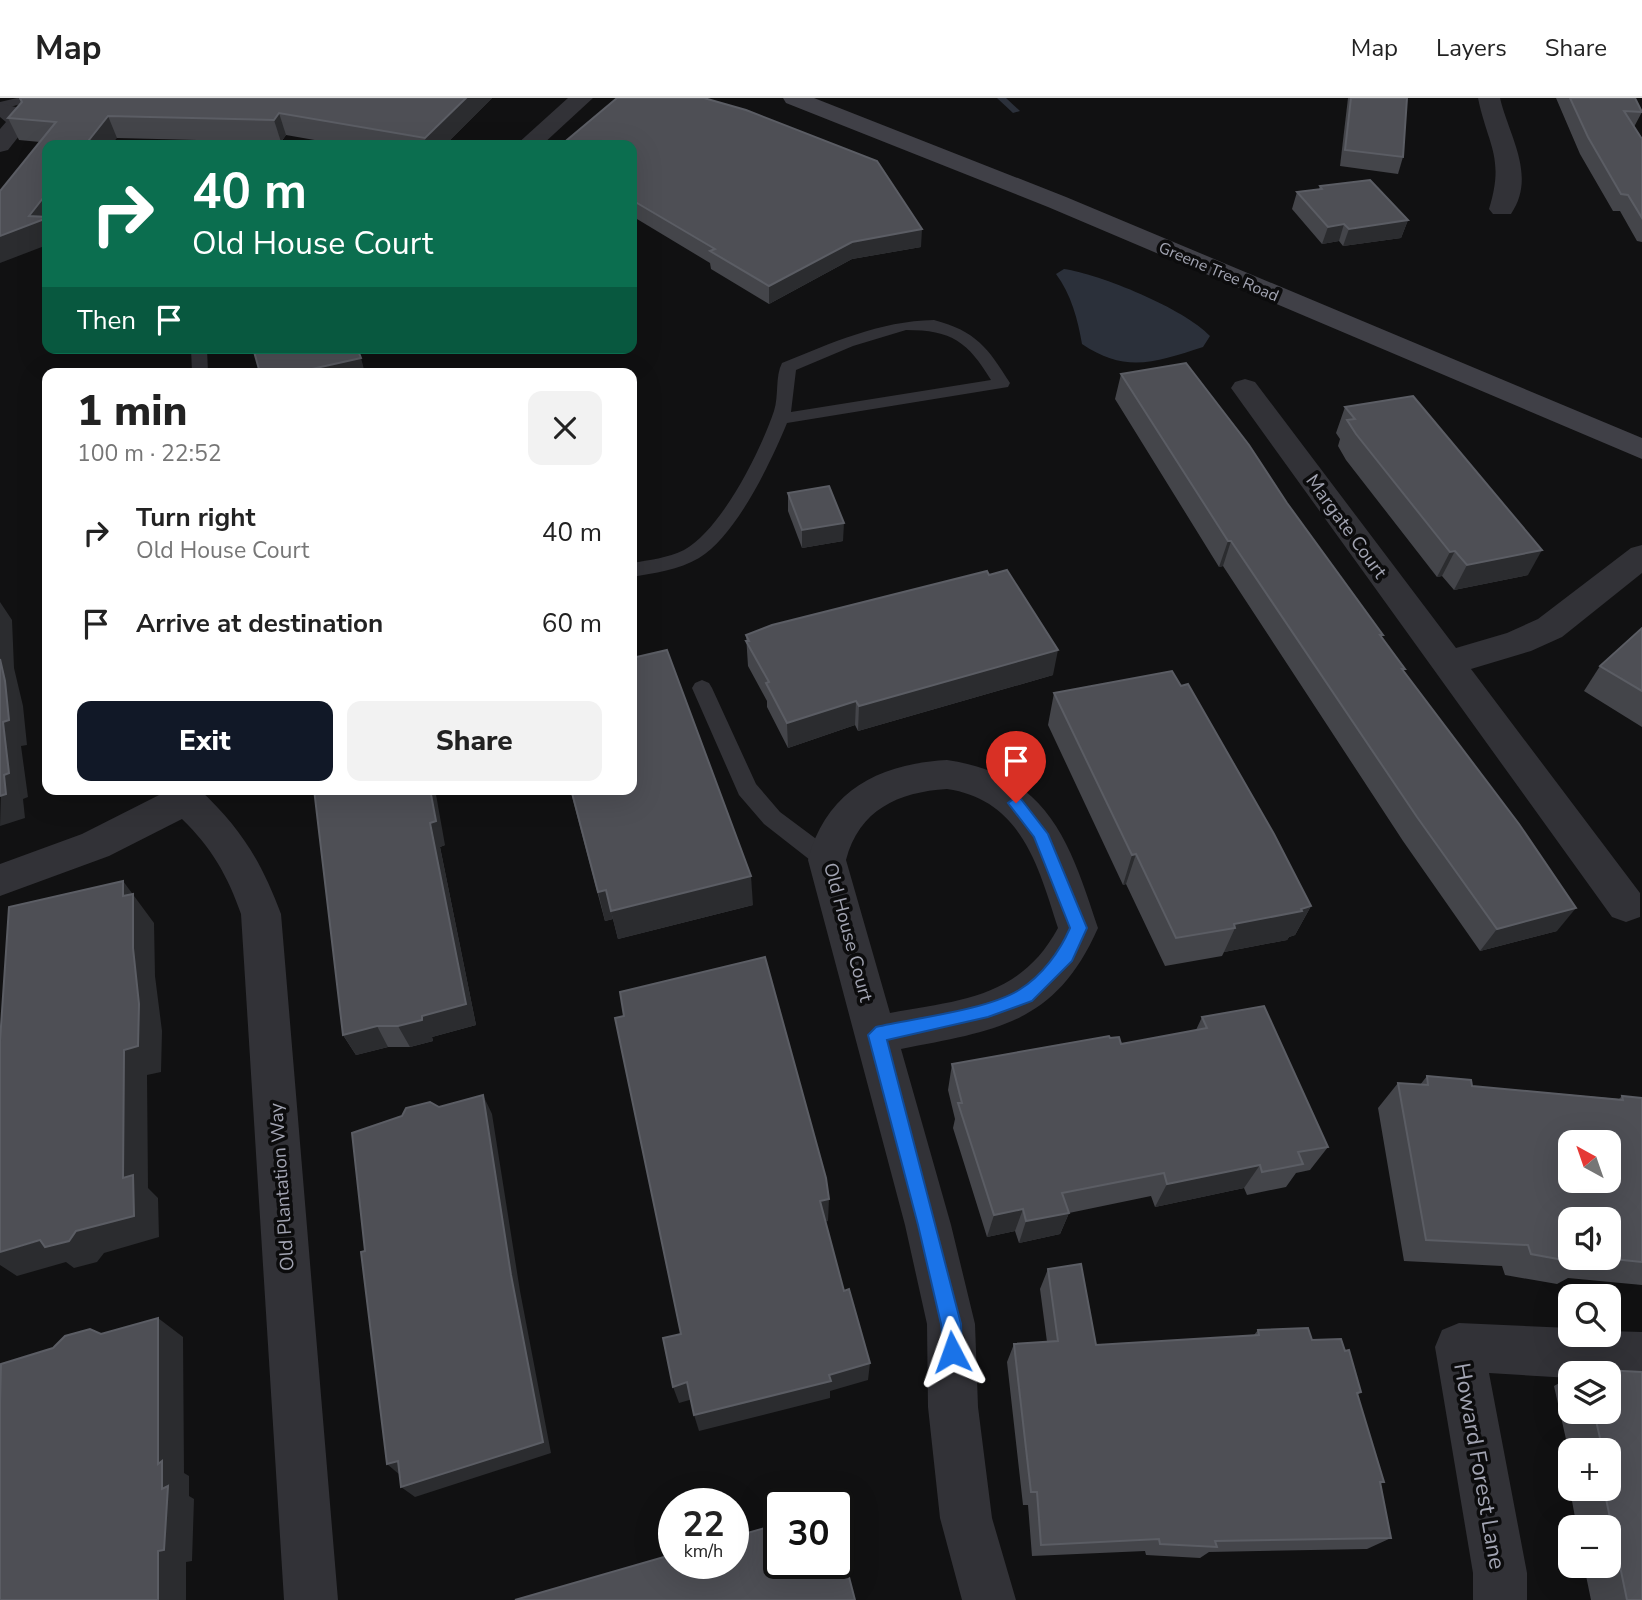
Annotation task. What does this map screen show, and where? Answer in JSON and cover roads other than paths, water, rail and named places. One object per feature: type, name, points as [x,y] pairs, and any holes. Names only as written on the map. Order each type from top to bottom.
[{"type":"street","points":[[534,140],[582,98]]},
{"type":"street","name":"Greene Tree Road","points":[[794,98],[1058,201],[1642,449]]},
{"type":"street","points":[[1489,98],[1511,159],[1511,182],[1502,209]]},
{"type":"street","points":[[0,108],[15,114],[18,122],[0,145]]},
{"type":"street","name":"Margate Court","points":[[1245,388],[1626,905]]},
{"type":"street","points":[[1448,663],[1519,642],[1550,628],[1642,556]]},
{"type":"street","name":"Old House Court","points":[[876,1035],[988,1010],[1026,995],[1066,956],[1078,928],[1064,885],[1041,834],[1016,803],[988,784],[952,774],[921,775],[889,783],[858,804],[835,831],[827,860],[876,1035],[951,1324],[953,1407],[966,1518],[989,1600]]},
{"type":"street","points":[[0,880],[69,858],[134,829],[187,795]]},
{"type":"street","name":"Old Plantation Way","points":[[190,795],[235,850],[261,914],[311,1600]]},
{"type":"street","name":"Howard Forest Lane","points":[[1500,1600],[1500,1573],[1459,1347],[1642,1357]]},
{"type":"lane","points":[[0,108],[34,98]]},
{"type":"lane","points":[[637,569],[663,565],[699,550],[719,528],[746,484],[779,419],[786,400],[788,367],[885,329],[912,323],[936,323],[955,328],[990,358],[1002,383],[779,419]]},
{"type":"lane","points":[[702,688],[747,789],[772,818],[827,860]]},
{"type":"waterway","points":[[1001,98],[1016,111]]}]
